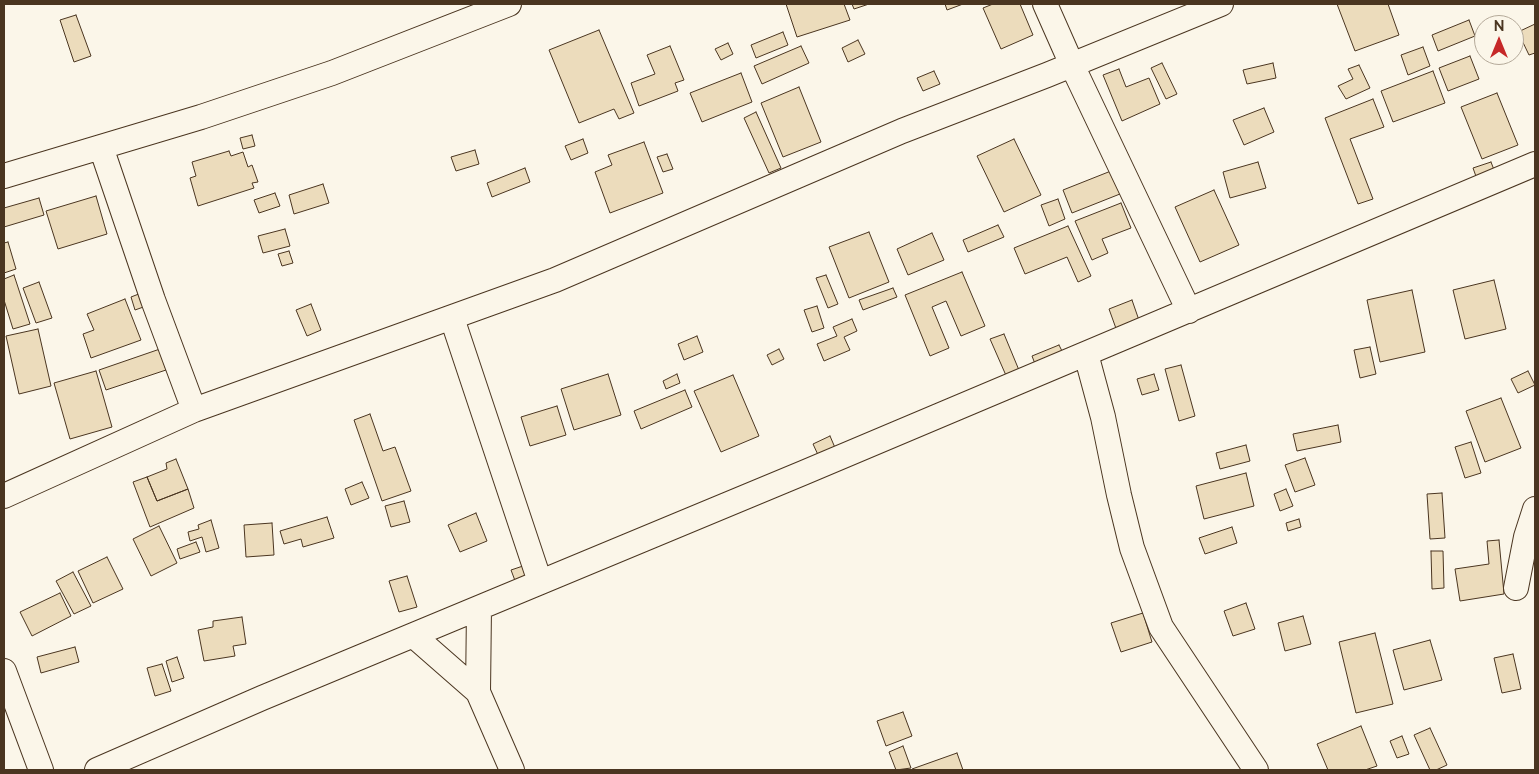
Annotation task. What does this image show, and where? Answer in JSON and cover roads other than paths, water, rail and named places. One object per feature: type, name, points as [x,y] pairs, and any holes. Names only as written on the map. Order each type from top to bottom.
[{"type":"street","points":[[4,176],[332,73],[509,4]]},
{"type":"street","points":[[1045,4],[1189,311]]},
{"type":"street","points":[[4,496],[194,410],[555,280],[902,130],[1072,65],[1221,4]]},
{"type":"street","points":[[101,147],[153,300],[194,410]]},
{"type":"street","points":[[97,770],[1535,164]]},
{"type":"street","points":[[452,318],[540,582]]},
{"type":"street","points":[[1086,354],[1103,417],[1118,495],[1132,548],[1161,627],[1256,770]]},
{"type":"street","points":[[1516,588],[1526,537],[1535,509]]},
{"type":"street","points":[[480,608],[478,692],[512,770]]},
{"type":"street","points":[[414,636],[478,692]]},
{"type":"street","points":[[4,671],[41,770]]}]
